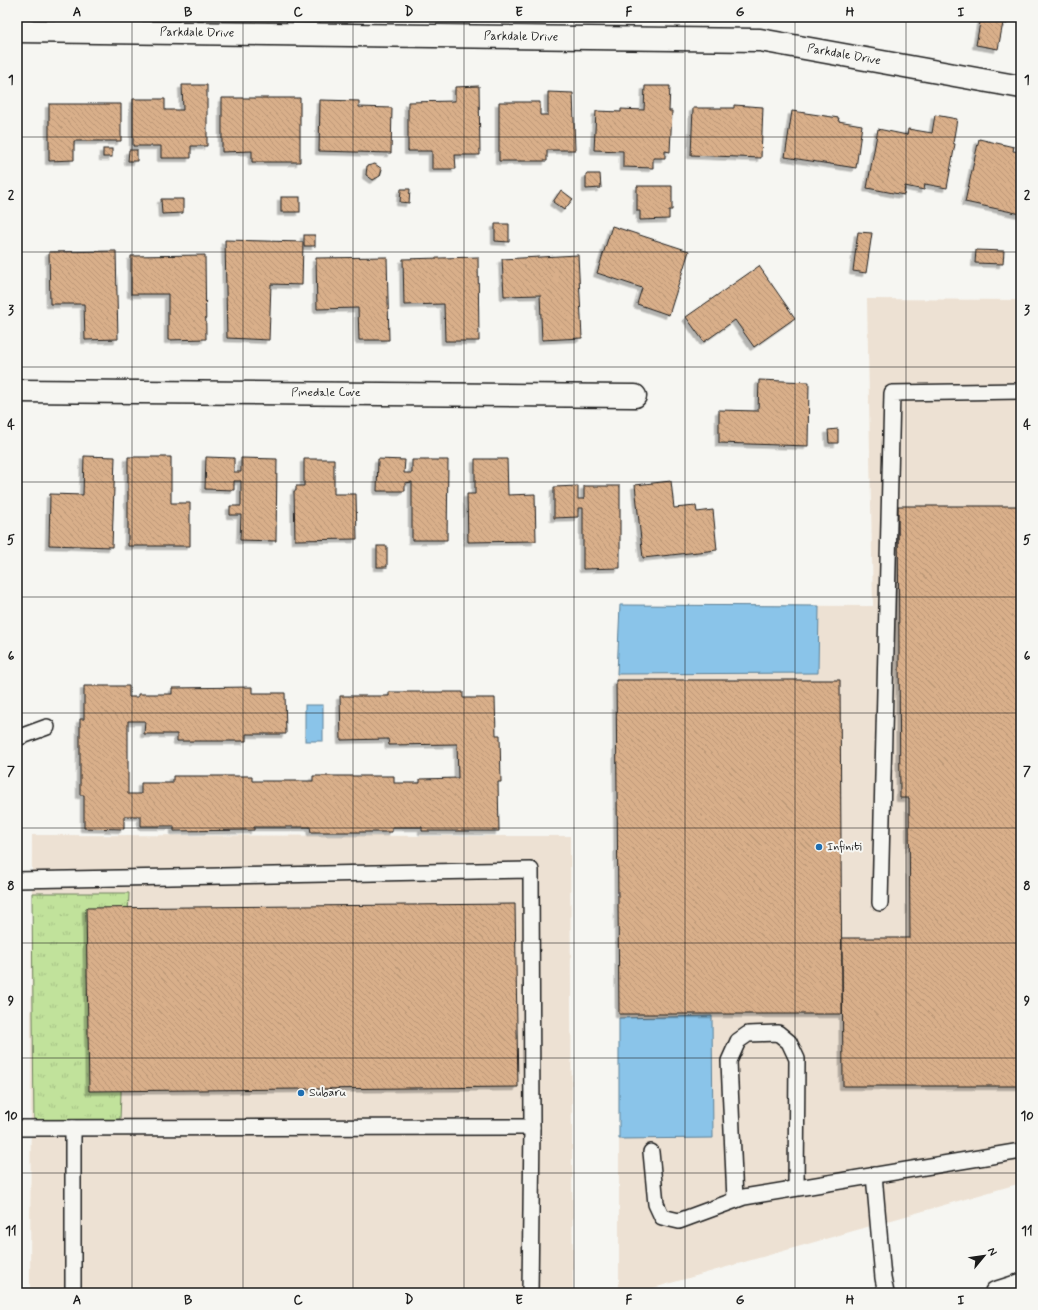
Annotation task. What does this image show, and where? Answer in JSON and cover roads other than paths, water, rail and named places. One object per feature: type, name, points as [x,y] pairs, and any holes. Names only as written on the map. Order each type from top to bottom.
[{"type":"street","name":"Parkdale Drive","points":[[17,31],[760,40],[1021,87]]},
{"type":"street","name":"Pinedale Cove","points":[[17,391],[635,396]]},
{"type":"street","points":[[996,1293],[1021,1285]]},
{"type":"lane","points":[[880,903],[892,393],[1021,391]]},
{"type":"lane","points":[[17,738],[46,727]]},
{"type":"lane","points":[[17,880],[531,870],[532,1127],[530,1293]]},
{"type":"lane","points":[[735,1200],[729,1061],[738,1041],[748,1034],[778,1033],[789,1042],[797,1059],[796,1188]]},
{"type":"lane","points":[[17,1128],[532,1127]]},
{"type":"lane","points":[[72,1293],[73,1128]]},
{"type":"lane","points":[[651,1152],[656,1204],[662,1217],[679,1221],[744,1197],[1021,1151]]},
{"type":"lane","points":[[874,1175],[883,1278],[886,1293]]},
{"type":"water","points":[[620,605],[819,606],[818,673],[617,674]]},
{"type":"water","points":[[305,705],[323,705],[323,741],[305,741]]},
{"type":"water","points":[[712,1016],[713,1138],[619,1139],[619,1018]]},
{"type":"place","name":"Infiniti","points":[[819,847]]},
{"type":"place","name":"Subaru","points":[[301,1093]]}]
